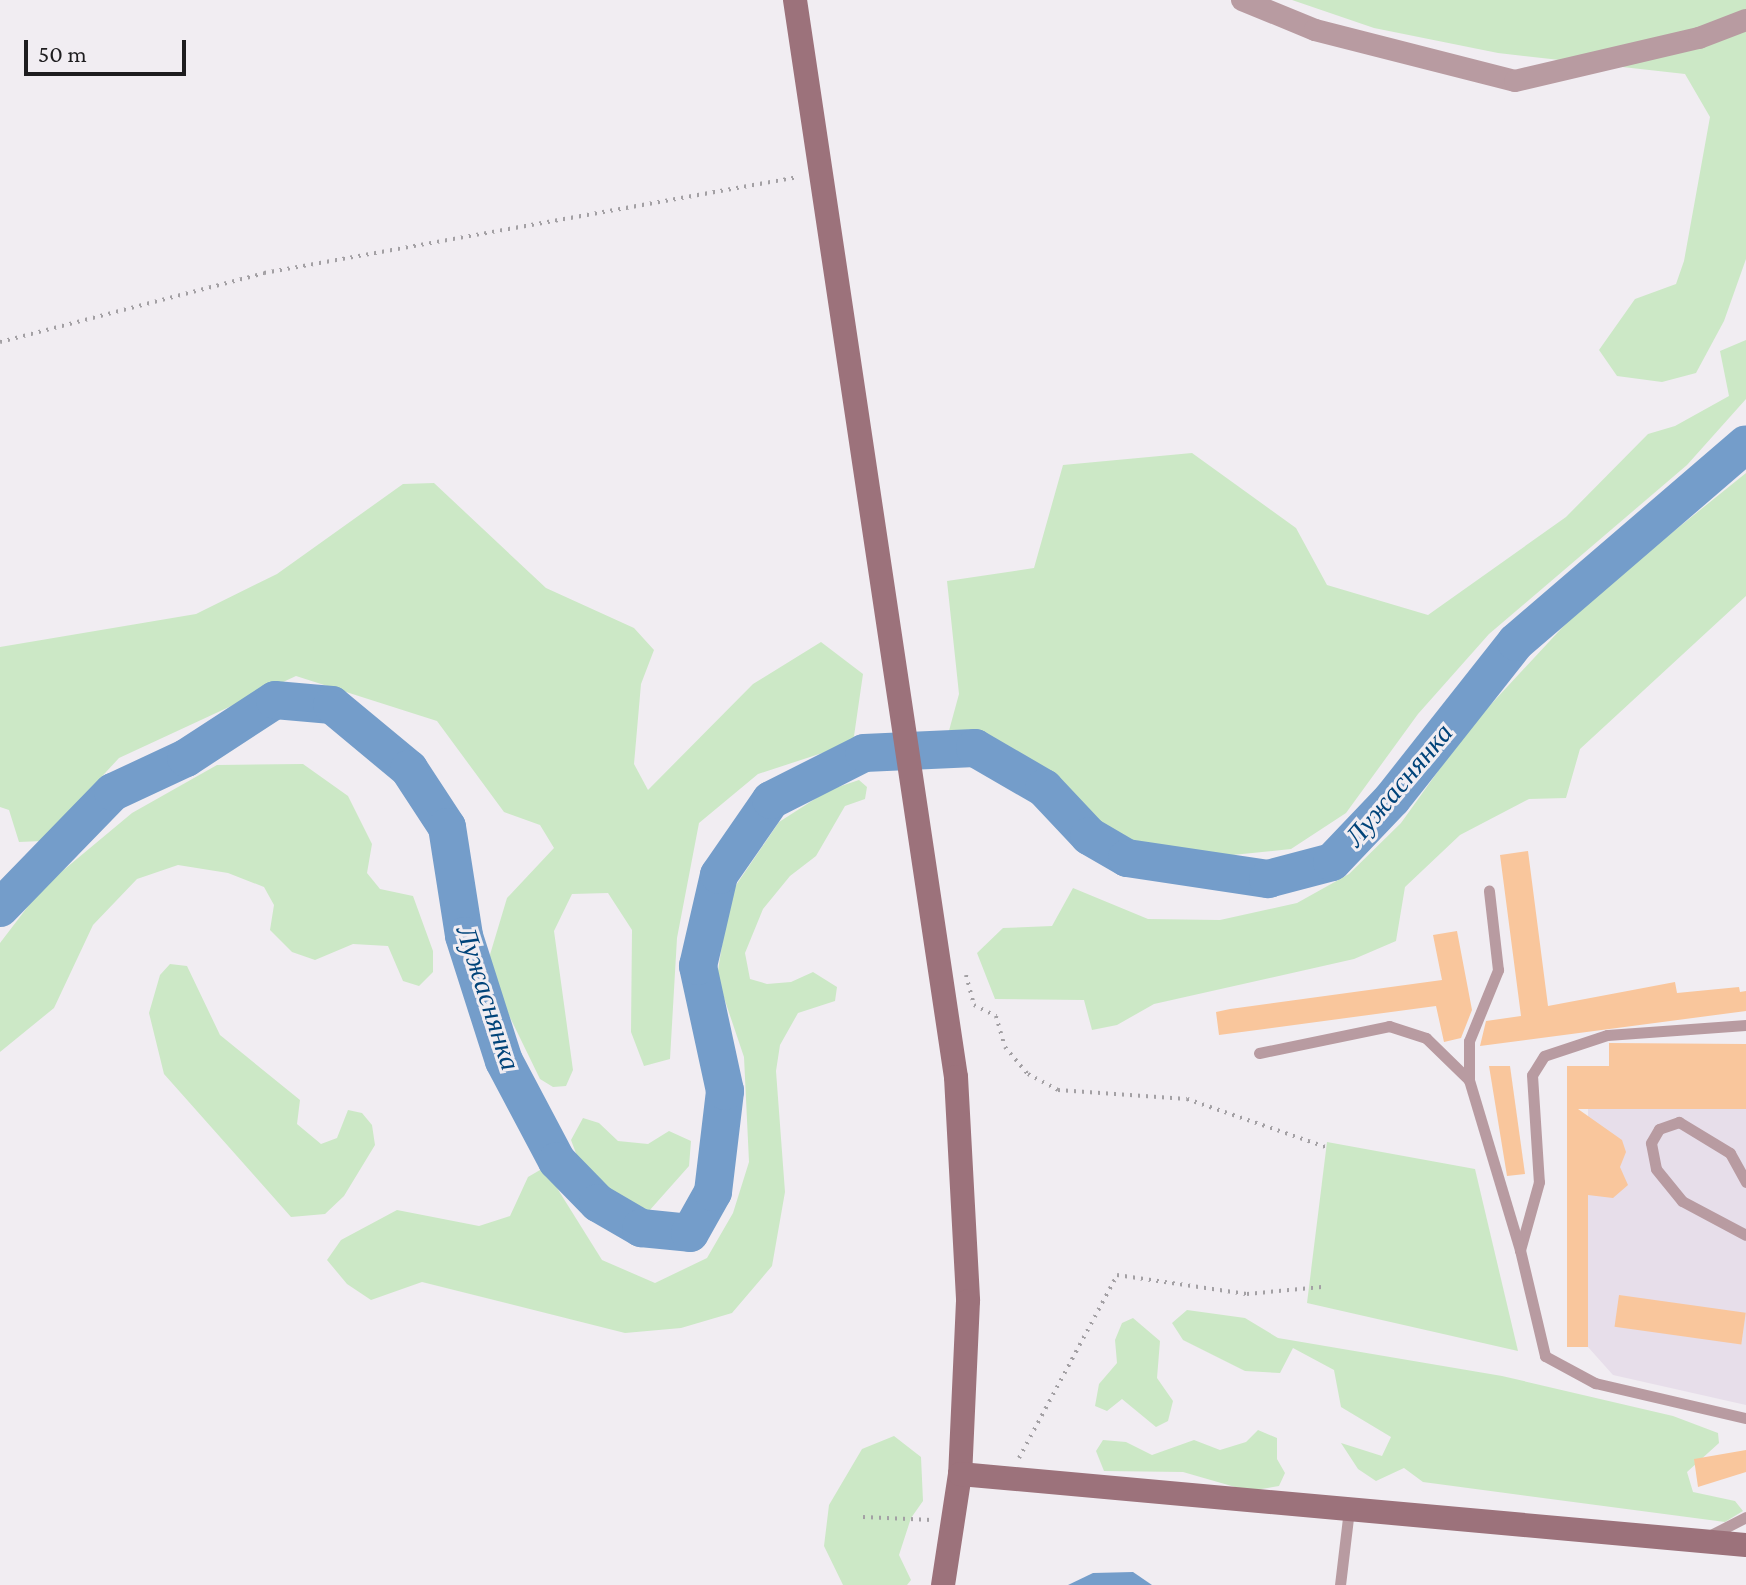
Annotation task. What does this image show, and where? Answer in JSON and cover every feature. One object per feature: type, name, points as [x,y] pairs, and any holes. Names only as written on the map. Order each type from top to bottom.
[{"type":"main road","points":[[795,0],[897,663],[956,1077],[965,1196],[968,1301],[960,1474],[943,1585]]},
{"type":"main road","points":[[960,1474],[1746,1545]]},
{"type":"street","points":[[1242,0],[1315,30],[1515,81],[1699,38],[1746,20]]},
{"type":"lane","points":[[1489,891],[1498,970],[1469,1041],[1469,1080],[1520,1250],[1545,1356],[1595,1383],[1746,1418]]},
{"type":"lane","points":[[1520,1250],[1539,1182],[1532,1075],[1544,1056],[1607,1035],[1746,1025]]},
{"type":"lane","points":[[1259,1053],[1389,1026],[1426,1038],[1469,1080]]},
{"type":"lane","points":[[1746,1182],[1730,1153],[1679,1122],[1659,1129],[1651,1143],[1656,1169],[1682,1201],[1746,1235]]},
{"type":"lane","points":[[1340,1585],[1349,1508]]},
{"type":"lane","points":[[1699,1541],[1746,1517]]},
{"type":"path","points":[[0,342],[264,273],[820,173]]},
{"type":"path","points":[[962,960],[974,1005],[996,1016],[1005,1047],[1028,1074],[1058,1090],[1187,1099],[1326,1147]]},
{"type":"path","points":[[1016,1480],[1019,1454],[1117,1275],[1247,1294],[1322,1287]]},
{"type":"path","points":[[863,1517],[929,1520]]},
{"type":"shaded area","points":[[1588,1066],[1746,1069],[1746,1405],[1613,1375],[1588,1347]]},
{"type":"green space","points":[[1292,0],[1746,0],[1746,259],[1724,321],[1696,373],[1662,382],[1617,376],[1599,350],[1635,299],[1676,284],[1684,261],[1710,117],[1685,74],[1498,53],[1374,28]]},
{"type":"green space","points":[[1746,340],[1746,399],[1687,465],[1489,634],[1418,714],[1346,813],[1291,849],[1153,863],[1079,820],[1025,769],[947,738],[959,694],[947,581],[1034,568],[1063,465],[1192,453],[1296,528],[1327,585],[1428,615],[1566,517],[1648,434],[1675,426],[1729,396],[1720,351]]},
{"type":"green space","points":[[1746,473],[1746,596],[1580,749],[1566,798],[1529,799],[1460,835],[1405,887],[1396,941],[1354,959],[1154,1004],[1117,1025],[1092,1030],[1084,1000],[995,999],[977,953],[1003,928],[1052,926],[1073,888],[1148,919],[1220,920],[1297,903],[1349,874],[1401,823],[1469,728],[1586,602]]},
{"type":"green space","points":[[434,483],[546,588],[634,628],[654,650],[641,684],[634,764],[648,790],[753,684],[821,642],[863,674],[853,743],[758,774],[699,823],[677,938],[670,1059],[644,1066],[631,1032],[632,930],[608,893],[572,894],[554,931],[573,1070],[566,1086],[553,1087],[540,1079],[486,968],[507,898],[554,848],[540,825],[504,812],[437,721],[296,676],[119,758],[42,841],[19,842],[9,810],[0,807],[0,647],[196,614],[277,574],[403,484]]},
{"type":"green space","points":[[303,764],[348,796],[372,844],[367,873],[380,889],[413,896],[433,951],[433,972],[419,986],[403,981],[388,946],[353,944],[315,960],[292,952],[270,930],[274,905],[264,887],[228,873],[178,865],[137,879],[93,925],[54,1008],[0,1052],[0,943],[42,888],[132,813],[217,765]]},
{"type":"green space","points":[[859,780],[867,787],[865,799],[845,806],[816,856],[790,876],[763,909],[745,953],[750,979],[767,984],[791,982],[813,972],[837,987],[835,1001],[798,1013],[780,1045],[776,1071],[785,1192],[772,1266],[732,1313],[681,1328],[625,1333],[422,1282],[371,1300],[347,1284],[327,1260],[341,1240],[397,1210],[479,1226],[510,1216],[528,1177],[540,1170],[552,1180],[602,1260],[655,1283],[707,1258],[733,1213],[749,1162],[744,1057],[717,977],[730,894],[779,822],[829,790]]},
{"type":"green space","points":[[170,964],[187,966],[220,1035],[300,1100],[297,1124],[321,1144],[337,1138],[348,1110],[362,1113],[372,1125],[375,1145],[344,1196],[325,1214],[291,1217],[164,1074],[149,1013],[160,975]]},
{"type":"green space","points":[[583,1118],[599,1123],[618,1141],[648,1144],[669,1131],[691,1141],[689,1166],[649,1211],[629,1207],[583,1172],[571,1140]]},
{"type":"green space","points":[[1327,1142],[1475,1169],[1518,1351],[1307,1303]]},
{"type":"green space","points":[[1187,1310],[1245,1318],[1278,1338],[1502,1376],[1673,1416],[1718,1433],[1719,1443],[1687,1472],[1693,1492],[1735,1501],[1743,1511],[1725,1522],[1423,1482],[1404,1468],[1376,1481],[1358,1469],[1341,1443],[1382,1456],[1391,1437],[1341,1407],[1334,1370],[1293,1348],[1280,1373],[1245,1371],[1183,1340],[1172,1323]]},
{"type":"green space","points":[[1133,1318],[1160,1341],[1157,1378],[1173,1401],[1168,1421],[1156,1427],[1122,1399],[1107,1411],[1095,1406],[1099,1384],[1117,1363],[1115,1340],[1122,1323]]},
{"type":"green space","points":[[1258,1430],[1277,1438],[1277,1459],[1285,1473],[1279,1486],[1249,1491],[1183,1472],[1104,1471],[1096,1451],[1103,1440],[1126,1442],[1152,1455],[1194,1440],[1220,1450],[1246,1442]]},
{"type":"green space","points":[[894,1436],[921,1457],[923,1501],[911,1518],[899,1555],[911,1580],[907,1585],[843,1585],[824,1546],[829,1505],[862,1449]]},
{"type":"water","points":[[1133,1572],[1152,1585],[1068,1585],[1093,1573]]},
{"type":"building","points":[[1528,851],[1548,1006],[1675,982],[1677,993],[1739,987],[1740,992],[1746,991],[1746,1011],[1480,1046],[1486,1021],[1521,1016],[1500,855]]},
{"type":"building","points":[[1457,931],[1472,1010],[1461,1038],[1444,1042],[1436,1006],[1219,1035],[1216,1012],[1442,980],[1433,935]]},
{"type":"building","points":[[1609,1043],[1746,1044],[1746,1109],[1578,1109],[1622,1140],[1626,1152],[1620,1167],[1628,1185],[1613,1198],[1588,1195],[1588,1347],[1567,1347],[1567,1066],[1609,1066]]},
{"type":"building","points":[[1489,1066],[1510,1066],[1525,1174],[1507,1176]]},
{"type":"building","points":[[1619,1295],[1746,1313],[1741,1345],[1615,1327]]},
{"type":"building","points":[[1746,1450],[1746,1472],[1698,1487],[1694,1459]]},
{"type":"waterway","name":"Лужаснянка","points":[[0,908],[113,792],[186,758],[275,700],[332,705],[409,769],[447,827],[464,936],[504,1061],[557,1161],[598,1203],[641,1228],[690,1233],[713,1192],[725,1091],[698,966],[719,875],[771,800],[864,753],[975,748],[1044,788],[1089,836],[1127,858],[1268,879],[1332,862],[1392,799],[1516,642],[1746,444]]}]
